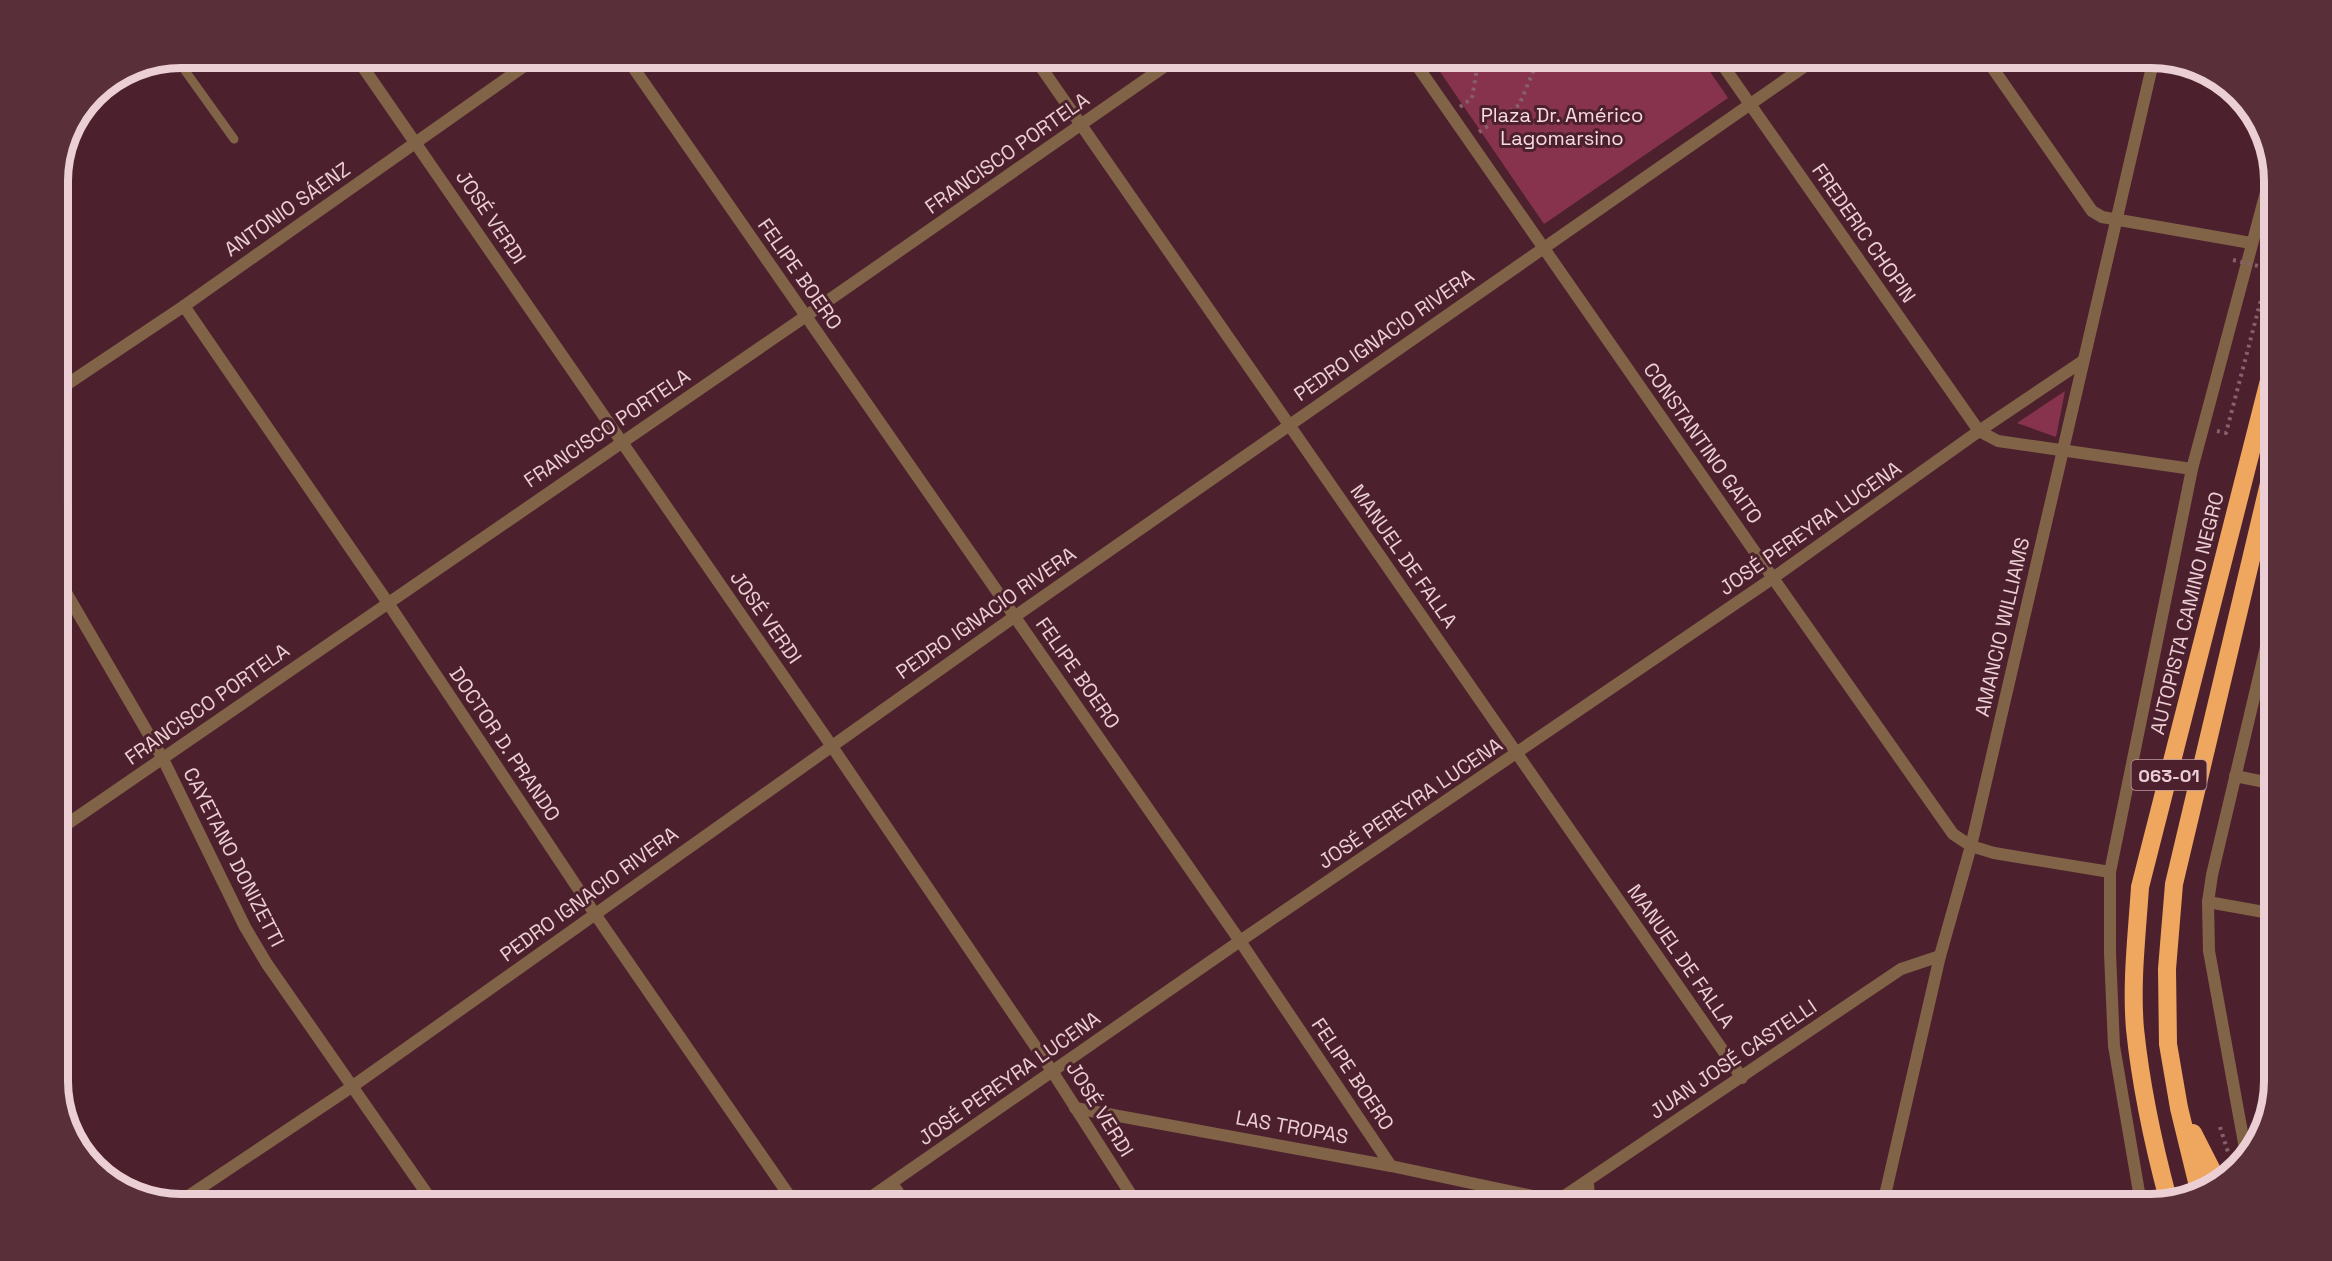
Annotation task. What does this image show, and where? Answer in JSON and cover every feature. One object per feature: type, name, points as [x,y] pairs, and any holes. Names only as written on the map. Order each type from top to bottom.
[{"type":"highway","name":"AUTOPISTA CAMINO NEGRO","points":[[2166,1193],[2150,1133],[2135,1028],[2134,974],[2140,887],[2264,400]]},
{"type":"highway","name":"063-01","points":[[2198,1184],[2179,1108],[2168,1044],[2167,969],[2174,884],[2264,504]]},
{"type":"highway","points":[[2179,1108],[2214,1175]]},
{"type":"street","name":"JOSÉ VERDI","points":[[364,68],[831,746],[1052,1071],[1130,1193]]},
{"type":"street","name":"ANTONIO SÁENZ","points":[[68,384],[184,306],[521,68]]},
{"type":"street","name":"FELIPE BOERO","points":[[634,68],[1240,941],[1391,1166]]},
{"type":"street","name":"MANUEL DE FALLA","points":[[1041,68],[1742,1078]]},
{"type":"street","name":"FRANCISCO PORTELA","points":[[68,824],[1163,68]]},
{"type":"street","name":"CONSTANTINO GAITO","points":[[1419,68],[1953,834],[1971,846],[1994,853],[2110,872]]},
{"type":"street","name":"FREDERIC CHOPIN","points":[[1725,68],[1979,432]]},
{"type":"street","name":"PEDRO IGNACIO RIVERA","points":[[193,1193],[353,1086],[1014,616],[1802,68]]},
{"type":"street","points":[[1993,68],[2092,211],[2102,217],[2251,243]]},
{"type":"street","name":"AMANCIO WILLIAMS","points":[[1886,1193],[1940,956],[1971,846],[2152,68]]},
{"type":"street","points":[[2139,1193],[2114,1046],[2110,953],[2110,872],[2192,469],[2264,198]]},
{"type":"street","name":"DOCTOR D. PRANDO","points":[[184,306],[388,603],[595,914],[787,1193]]},
{"type":"street","name":"JOSÉ PEREYRA LUCENA","points":[[877,1193],[1240,941],[1518,754],[2083,361]]},
{"type":"street","points":[[1979,432],[1998,441],[2192,469]]},
{"type":"street","name":"CAYETANO DONIZETTI","points":[[68,596],[163,759],[245,927],[267,964],[426,1193]]},
{"type":"street","points":[[2244,1145],[2209,951],[2208,902],[2212,875],[2264,655]]},
{"type":"street","points":[[2235,776],[2264,782]]},
{"type":"street","points":[[2208,902],[2264,912]]},
{"type":"street","name":"JUAN JOSÉ CASTELLI","points":[[1569,1193],[1901,969],[1940,956]]},
{"type":"street","name":"LAS TROPAS","points":[[1075,1108],[1391,1166],[1511,1193]]},
{"type":"street","points":[[1588,1180],[1589,1193]]},
{"type":"street","points":[[892,1183],[899,1193]]},
{"type":"lane","points":[[183,68],[234,139]]},
{"type":"path","points":[[1450,113],[1472,98],[1477,68]]},
{"type":"path","points":[[1468,138],[1519,105],[1535,68]]},
{"type":"path","points":[[2233,260],[2264,268]]},
{"type":"path","points":[[2202,427],[2226,433],[2264,288]]},
{"type":"path","points":[[2220,1127],[2230,1158]]},
{"type":"green space","name":"Plaza Dr. Américo Lagomarsino","points":[[1438,68],[1708,68],[1728,98],[1544,224]]},
{"type":"green space","points":[[2065,391],[2056,437],[2017,423]]}]
